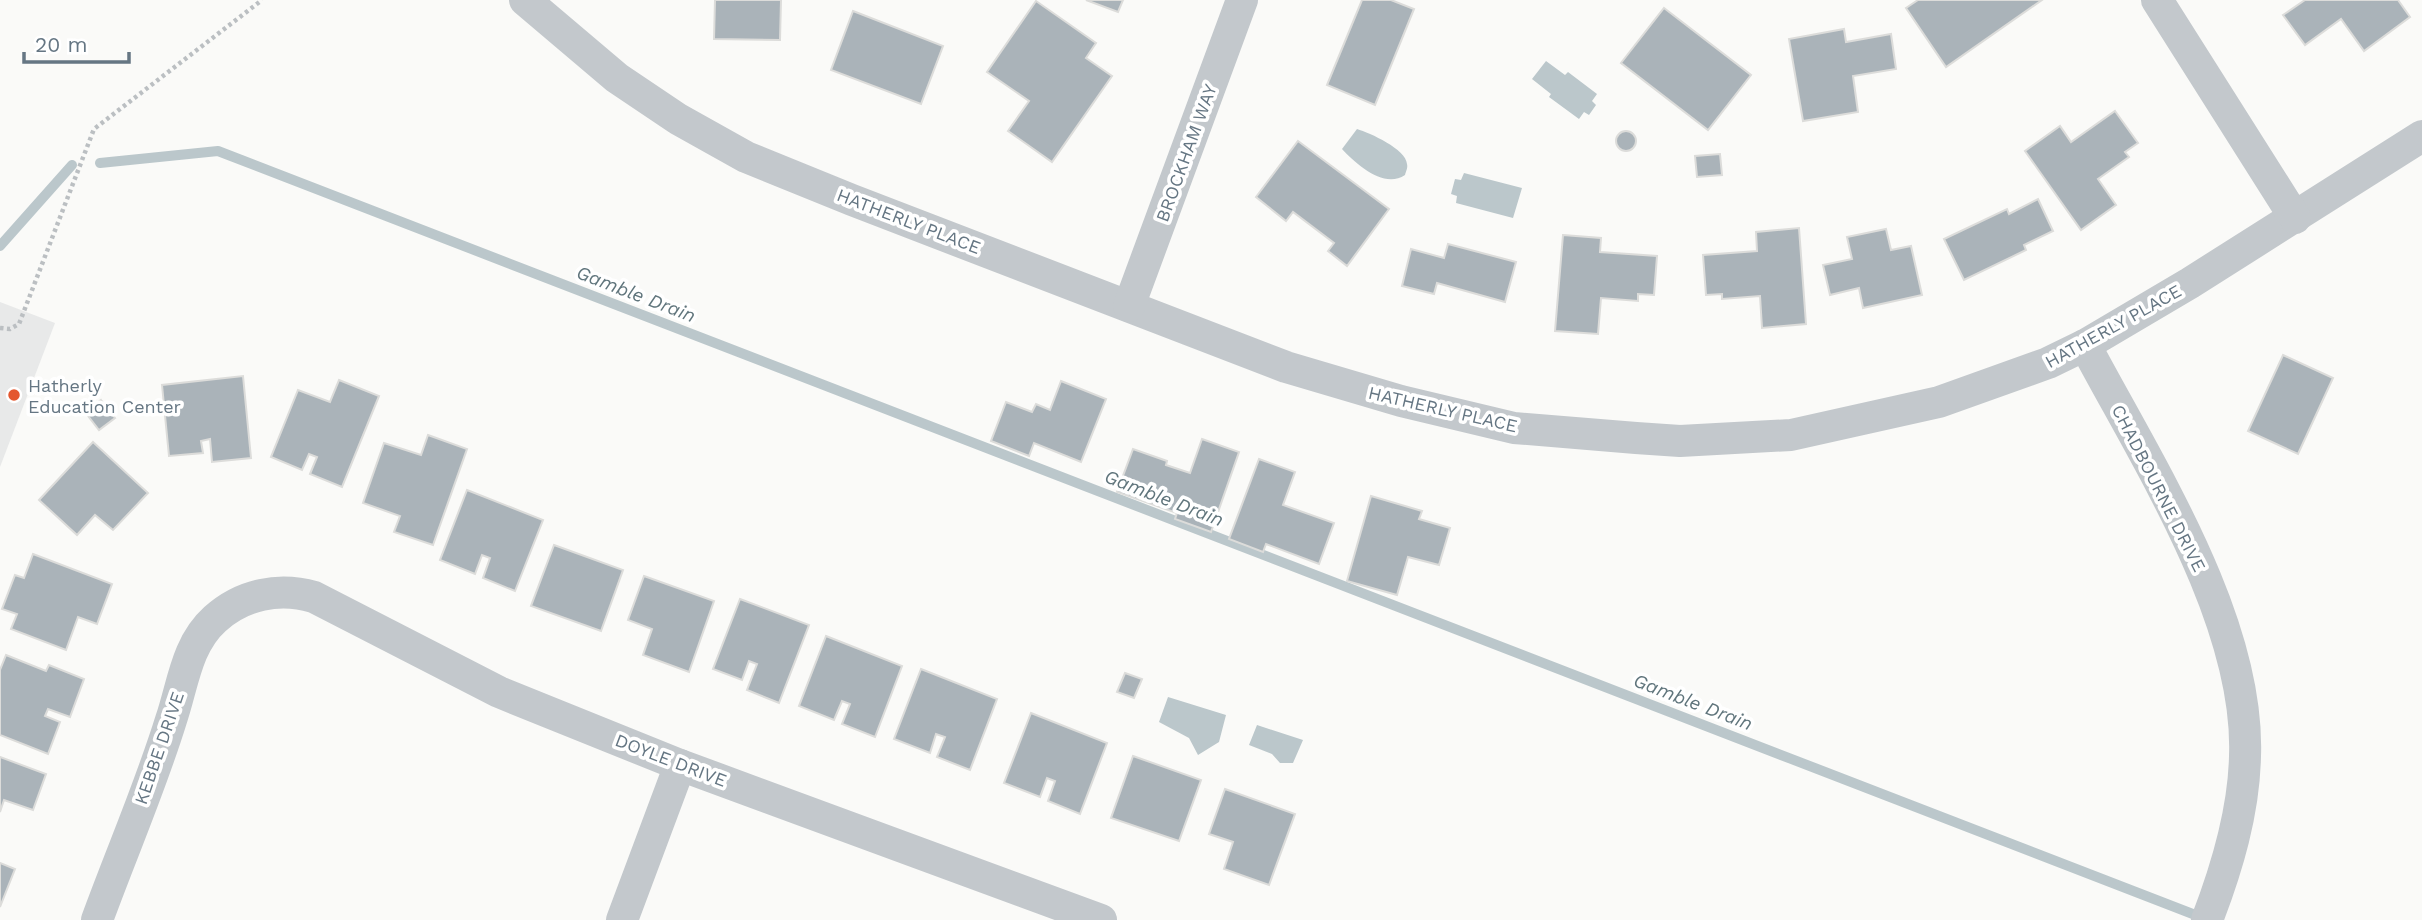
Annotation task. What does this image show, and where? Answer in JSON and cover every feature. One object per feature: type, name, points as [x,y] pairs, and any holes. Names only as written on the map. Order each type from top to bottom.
[{"type":"street","name":"BROCKHAM WAY","points":[[1129,306],[1242,0]]},
{"type":"street","points":[[2157,0],[2295,218]]},
{"type":"street","name":"HATHERLY PLACE","points":[[527,1],[617,78],[678,119],[746,157],[1286,367],[1401,401],[1514,428],[1680,441],[1791,435],[1939,402],[2049,363],[2085,345],[2295,218],[2422,136]]},
{"type":"street","name":"CHADBOURNE DRIVE","points":[[2085,345],[2184,530],[2222,623],[2242,698],[2246,754],[2243,792],[2234,837],[2207,920]]},
{"type":"street","name":"DOYLE DRIVE","points":[[250,597],[294,592],[314,597],[499,692],[680,765],[1101,920]]},
{"type":"street","name":"KEBBE DRIVE","points":[[97,920],[172,720],[187,660],[199,638],[214,620],[250,597]]},
{"type":"street","points":[[622,920],[680,765]]},
{"type":"path","points":[[0,328],[10,329],[19,324],[94,129],[262,0]]},
{"type":"shaded area","points":[[1546,61],[1565,75],[1568,72],[1597,94],[1592,101],[1596,105],[1589,115],[1584,112],[1579,119],[1549,97],[1551,94],[1532,79]]},
{"type":"shaded area","points":[[1357,129],[1378,138],[1401,153],[1407,164],[1405,175],[1397,179],[1380,177],[1363,168],[1348,155],[1342,149]]},
{"type":"shaded area","points":[[1464,173],[1522,188],[1513,218],[1456,203],[1457,196],[1451,194],[1455,179],[1461,180]]},
{"type":"shaded area","name":"Hatherly Education Center","points":[[0,302],[55,323],[0,467]]},
{"type":"shaded area","points":[[1168,697],[1226,715],[1219,742],[1198,755],[1189,738],[1159,722]]},
{"type":"shaded area","points":[[1257,725],[1303,740],[1293,763],[1280,763],[1272,754],[1249,745]]},
{"type":"building","points":[[715,0],[781,0],[780,40],[714,39]]},
{"type":"building","points":[[1086,0],[1123,0],[1118,12]]},
{"type":"building","points":[[1362,0],[1391,0],[1414,9],[1375,105],[1327,85]]},
{"type":"building","points":[[1918,0],[2042,0],[1946,67],[1906,8]]},
{"type":"building","points":[[2305,0],[2398,0],[2410,17],[2364,51],[2341,19],[2305,45],[2283,15]]},
{"type":"building","points":[[1036,1],[1096,43],[1086,58],[1112,76],[1052,162],[1008,131],[1029,101],[987,72]]},
{"type":"building","points":[[1664,8],[1751,75],[1708,130],[1621,63]]},
{"type":"building","points":[[853,11],[943,46],[921,104],[831,70]]},
{"type":"building","points":[[1844,29],[1846,42],[1891,34],[1896,69],[1853,76],[1858,112],[1803,121],[1789,39]]},
{"type":"building","points":[[2115,111],[2138,143],[2125,152],[2129,157],[2098,179],[2116,205],[2081,230],[2025,151],[2060,126],[2071,142]]},
{"type":"building","points":[[1626,131],[1633,134],[1636,141],[1633,148],[1626,151],[1619,148],[1616,141],[1619,134]]},
{"type":"building","points":[[1298,141],[1389,209],[1347,266],[1328,251],[1334,243],[1293,212],[1286,221],[1256,197]]},
{"type":"building","points":[[1720,154],[1722,175],[1697,177],[1695,156]]},
{"type":"building","points":[[2038,199],[2053,231],[2024,245],[2026,250],[1964,280],[1944,239],[2007,209],[2009,214]]},
{"type":"building","points":[[1799,228],[1806,324],[1762,328],[1760,296],[1722,299],[1722,294],[1706,295],[1703,255],[1757,251],[1756,232]]},
{"type":"building","points":[[1886,229],[1891,250],[1911,246],[1922,295],[1863,308],[1859,288],[1830,295],[1823,265],[1852,259],[1847,237]]},
{"type":"building","points":[[1563,235],[1601,238],[1600,252],[1657,256],[1654,295],[1638,294],[1638,301],[1601,298],[1598,334],[1555,331]]},
{"type":"building","points":[[1448,244],[1516,262],[1505,302],[1437,283],[1434,294],[1402,286],[1411,249],[1444,258]]},
{"type":"building","points":[[2283,355],[2333,378],[2298,454],[2248,431]]},
{"type":"building","points":[[243,376],[251,458],[212,462],[210,439],[201,441],[203,453],[169,456],[162,385]]},
{"type":"building","points":[[339,380],[379,396],[342,487],[310,474],[317,457],[309,454],[302,470],[271,457],[298,390],[330,402]]},
{"type":"building","points":[[1061,381],[1106,399],[1081,462],[1034,443],[1029,456],[991,441],[1006,402],[1032,412],[1036,404],[1050,410]]},
{"type":"building","points":[[101,400],[115,418],[99,430],[85,412]]},
{"type":"building","points":[[428,435],[467,449],[433,545],[394,532],[400,516],[363,503],[384,443],[421,455]]},
{"type":"building","points":[[1202,439],[1239,452],[1211,532],[1175,519],[1177,513],[1117,492],[1133,449],[1167,461],[1166,465],[1190,473]]},
{"type":"building","points":[[93,442],[148,493],[113,530],[95,515],[77,535],[39,500]]},
{"type":"building","points":[[1259,459],[1295,472],[1283,505],[1334,523],[1319,564],[1266,544],[1263,552],[1229,539]]},
{"type":"building","points":[[467,490],[543,520],[515,591],[483,578],[490,558],[482,555],[475,574],[440,560]]},
{"type":"building","points":[[1371,496],[1422,511],[1419,519],[1450,528],[1439,565],[1408,557],[1397,595],[1347,581]]},
{"type":"building","points":[[554,545],[623,570],[601,631],[531,606]]},
{"type":"building","points":[[33,554],[112,584],[97,624],[78,617],[66,650],[11,629],[17,614],[2,609],[15,575],[24,578]]},
{"type":"building","points":[[644,576],[714,601],[689,672],[643,655],[652,629],[628,620]]},
{"type":"building","points":[[740,599],[809,625],[779,703],[747,690],[757,664],[749,661],[742,680],[713,669]]},
{"type":"building","points":[[826,636],[902,666],[875,737],[842,724],[850,704],[842,701],[834,720],[799,706]]},
{"type":"building","points":[[6,655],[46,671],[49,665],[84,679],[70,717],[48,709],[45,716],[60,722],[48,754],[0,735],[0,670]]},
{"type":"building","points":[[921,669],[997,699],[970,770],[937,757],[945,737],[936,734],[930,753],[894,739]]},
{"type":"building","points":[[1125,673],[1142,679],[1134,698],[1117,692]]},
{"type":"building","points":[[1031,713],[1107,743],[1080,814],[1048,801],[1055,781],[1047,778],[1040,797],[1004,783]]},
{"type":"building","points":[[1133,756],[1201,780],[1179,841],[1111,818]]},
{"type":"building","points":[[0,757],[46,774],[33,810],[4,800],[0,812]]},
{"type":"building","points":[[1225,789],[1295,814],[1269,885],[1224,869],[1233,842],[1209,834]]},
{"type":"building","points":[[0,863],[15,869],[0,907]]},
{"type":"waterway","name":"Gamble Drain","points":[[100,163],[218,151],[2203,918]]},
{"type":"waterway","name":"Gamble Drain","points":[[0,246],[72,165]]},
{"type":"place","name":"Hatherly Education Center","points":[[14,395]]}]
